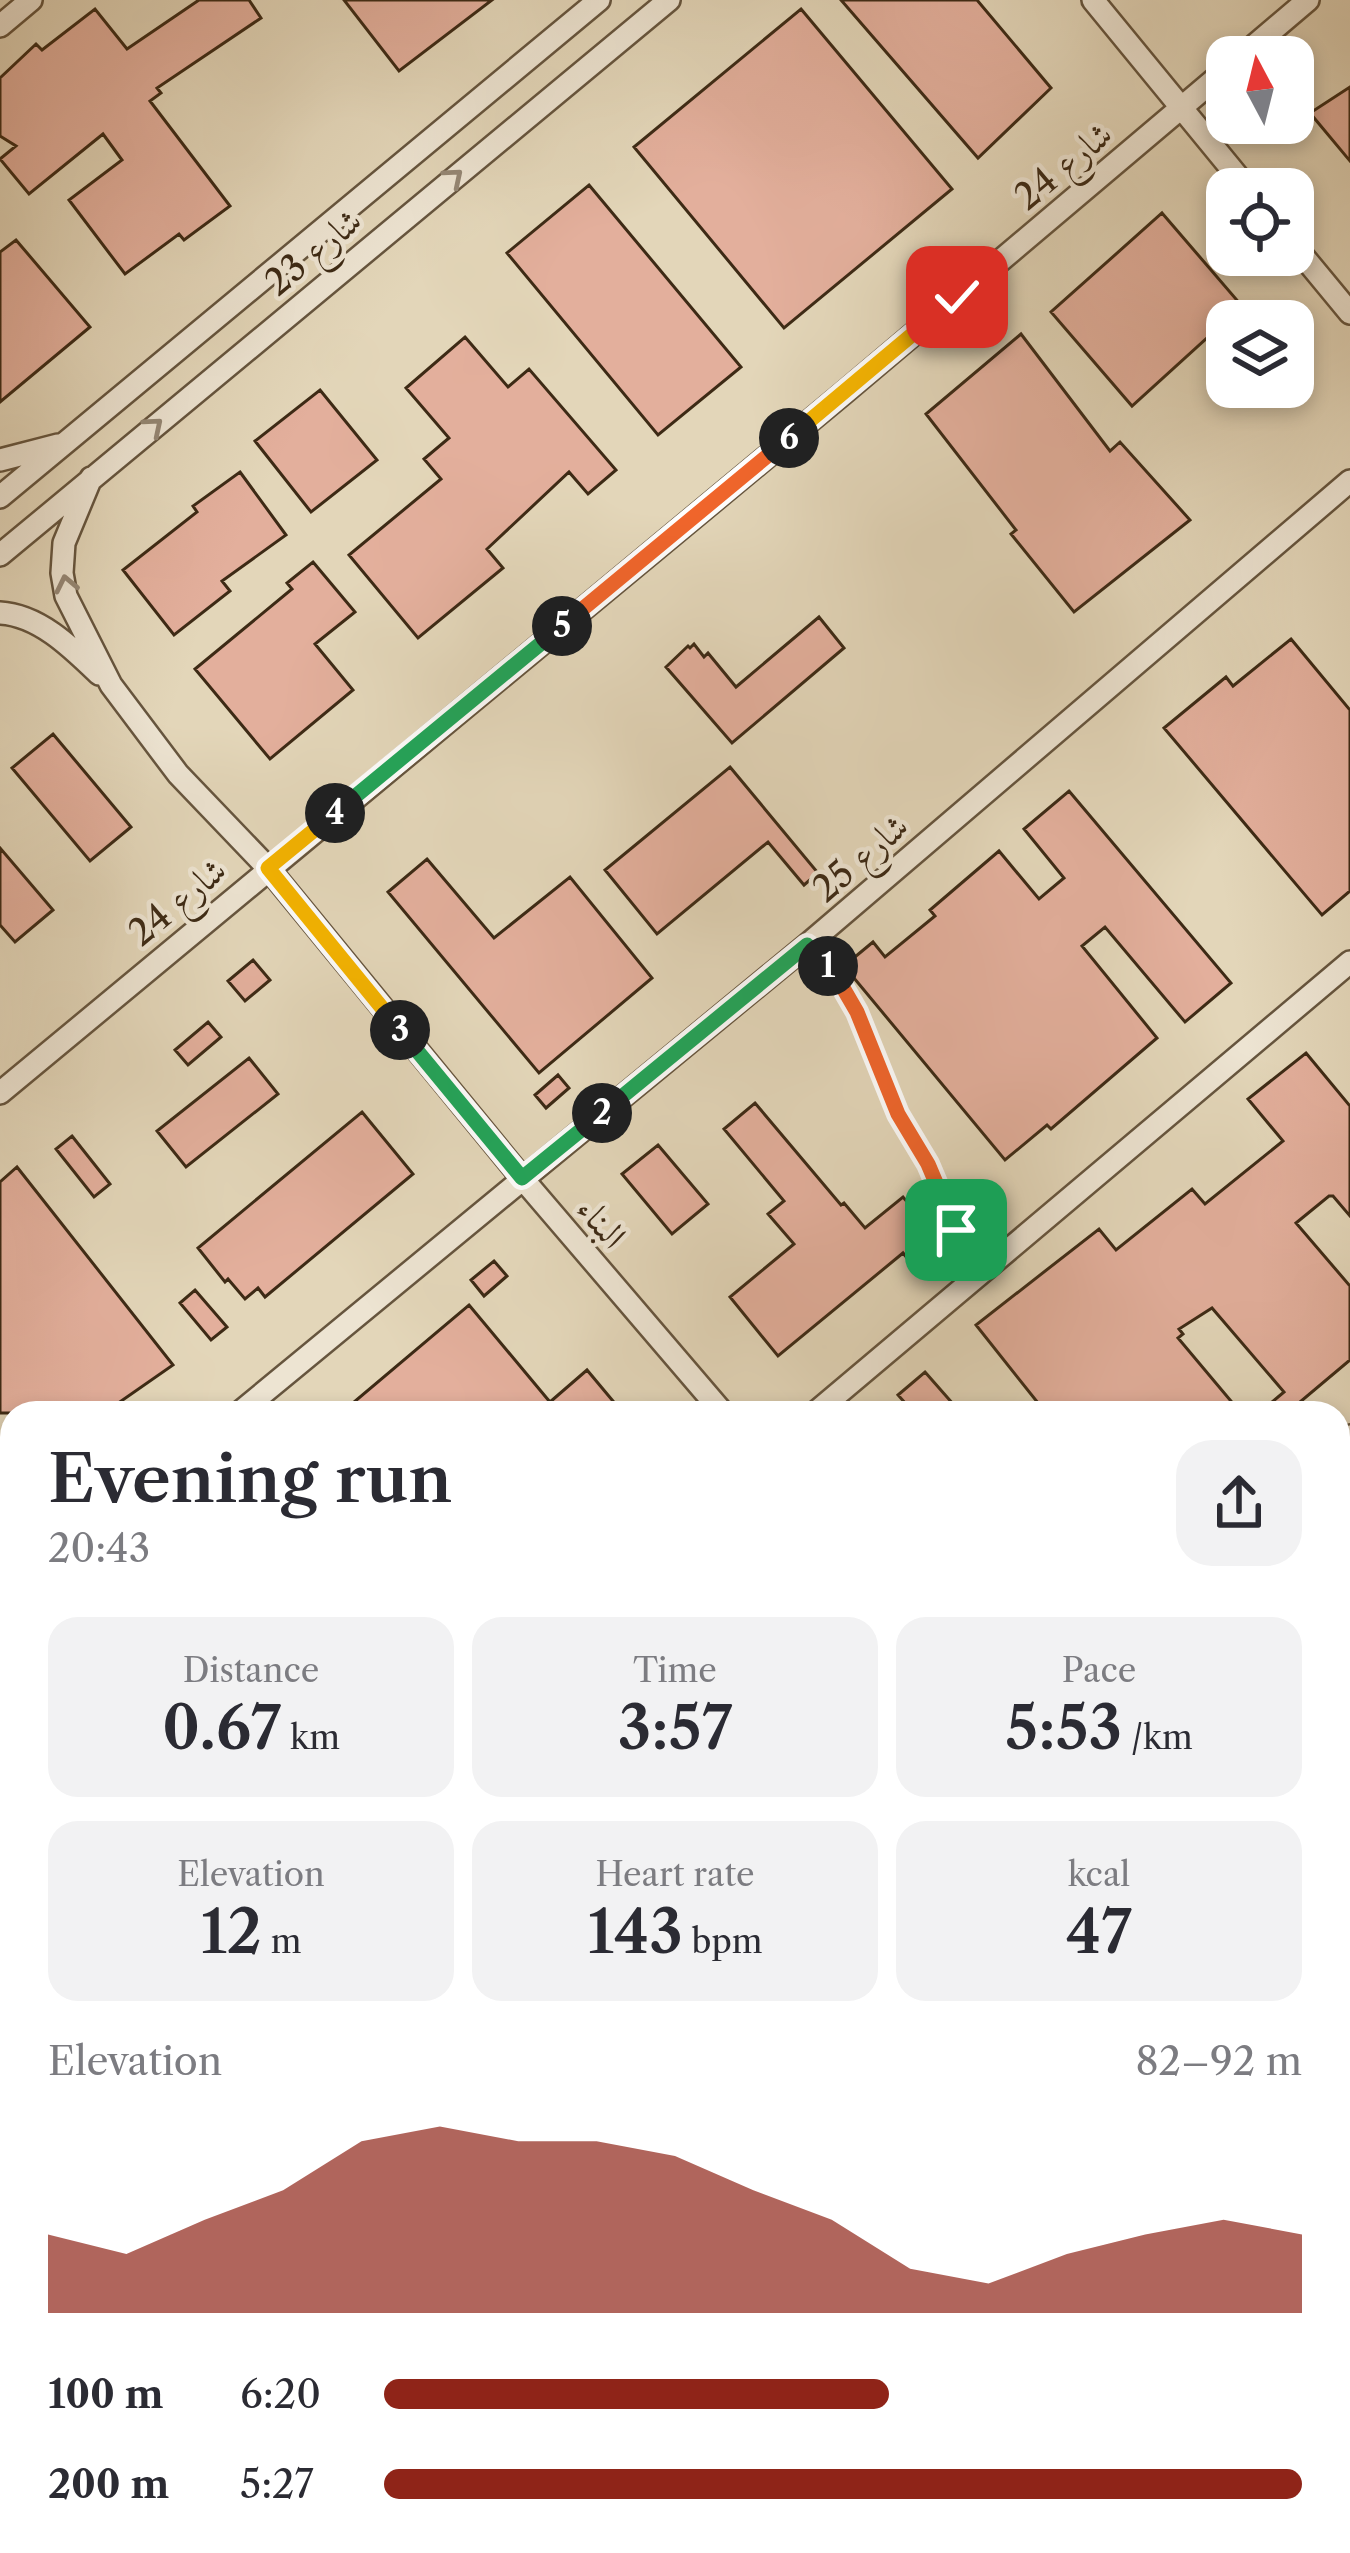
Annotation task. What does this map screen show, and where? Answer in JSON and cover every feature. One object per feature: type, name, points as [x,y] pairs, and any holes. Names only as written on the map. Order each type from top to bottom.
[{"type":"street","points":[[0,26],[32,0]]},
{"type":"street","name":"شارع 23","points":[[0,497],[599,0]]},
{"type":"street","name":"شارع 23","points":[[0,555],[669,0]]},
{"type":"street","points":[[1093,0],[1231,168]]},
{"type":"street","points":[[1266,36],[1308,0]]},
{"type":"street","name":"شارع 24","points":[[0,1093],[1206,87]]},
{"type":"street","points":[[1314,270],[1350,314]]},
{"type":"street","points":[[0,460],[64,443]]},
{"type":"street","name":"البناء","points":[[91,478],[64,543],[62,573],[66,596],[111,685],[178,774],[268,868],[713,1401]]},
{"type":"street","name":"شارع 25","points":[[253,1401],[807,945],[1350,481]]},
{"type":"street","name":"البناء","points":[[0,613],[17,614],[63,641],[111,685]]},
{"type":"street","points":[[829,1401],[1350,962]]},
{"type":"lane","points":[[807,945],[835,974],[857,1012],[898,1114],[928,1164],[956,1230],[987,1267]]},
{"type":"building","points":[[199,0],[249,0],[261,18],[157,88],[161,93],[150,101],[230,206],[184,240],[179,234],[125,274],[69,200],[122,160],[103,134],[29,194],[0,159],[16,146],[0,136],[0,78],[36,44],[42,50],[95,9],[127,49]]},
{"type":"building","points":[[344,0],[492,0],[399,71]]},
{"type":"building","points":[[841,0],[977,0],[1051,88],[978,158]]},
{"type":"building","points":[[801,9],[952,189],[784,328],[634,147]]},
{"type":"building","points":[[1350,87],[1350,161],[1314,118],[1314,110]]},
{"type":"building","points":[[589,185],[741,367],[658,435],[507,253]]},
{"type":"building","points":[[1162,213],[1206,264],[1206,276],[1216,276],[1237,300],[1206,300],[1206,339],[1132,406],[1051,312]]},
{"type":"building","points":[[16,240],[90,327],[0,402],[0,252]]},
{"type":"building","points":[[1021,334],[1110,451],[1120,442],[1190,520],[1074,612],[1011,534],[1016,530],[926,414]]},
{"type":"building","points":[[465,337],[508,387],[529,369],[616,470],[588,494],[569,472],[487,549],[503,568],[418,638],[349,555],[441,479],[424,459],[449,438],[406,388]]},
{"type":"building","points":[[320,390],[377,460],[311,512],[255,441]]},
{"type":"building","points":[[240,472],[286,535],[222,581],[230,591],[174,635],[123,570],[197,512],[193,506]]},
{"type":"building","points":[[313,562],[355,612],[315,644],[353,690],[270,759],[195,669],[292,589],[287,583]]},
{"type":"building","points":[[819,617],[844,648],[732,743],[666,667],[694,644],[704,657],[708,653],[736,687]]},
{"type":"building","points":[[1291,639],[1350,710],[1350,891],[1322,915],[1164,728],[1226,677],[1233,686]]},
{"type":"building","points":[[53,734],[131,827],[90,861],[12,768]]},
{"type":"building","points":[[730,767],[818,873],[804,885],[768,842],[657,934],[605,870]]},
{"type":"building","points":[[1069,791],[1231,983],[1185,1022],[1105,927],[1082,946],[1157,1038],[1051,1129],[1047,1125],[1005,1160],[844,966],[873,942],[885,957],[935,916],[930,910],[999,851],[1039,899],[1064,878],[1024,829]]},
{"type":"building","points":[[0,848],[53,910],[15,942],[0,925]]},
{"type":"building","points":[[427,859],[494,938],[570,877],[652,978],[539,1073],[388,892]]},
{"type":"building","points":[[253,960],[270,980],[245,1001],[228,981]]},
{"type":"building","points":[[208,1022],[221,1037],[188,1065],[175,1050]]},
{"type":"building","points":[[1306,1053],[1350,1106],[1350,1216],[1329,1196],[1296,1223],[1350,1286],[1350,1360],[1301,1401],[1273,1401],[1284,1392],[1212,1308],[1179,1329],[1183,1334],[1178,1338],[1231,1401],[1036,1401],[976,1325],[1099,1229],[1116,1250],[1192,1189],[1205,1204],[1283,1141],[1248,1099]]},
{"type":"building","points":[[249,1058],[278,1094],[186,1167],[157,1131]]},
{"type":"building","points":[[558,1075],[569,1088],[546,1108],[535,1095]]},
{"type":"building","points":[[755,1103],[865,1228],[903,1197],[948,1250],[919,1273],[903,1253],[778,1356],[730,1297],[794,1244],[768,1214],[784,1201],[724,1129]]},
{"type":"building","points":[[362,1112],[413,1174],[265,1297],[258,1288],[245,1299],[198,1248]]},
{"type":"building","points":[[72,1136],[110,1184],[94,1197],[56,1149]]},
{"type":"building","points":[[658,1145],[708,1204],[672,1234],[622,1174]]},
{"type":"building","points":[[17,1167],[173,1365],[121,1401],[0,1401],[0,1182]]},
{"type":"building","points":[[494,1261],[507,1276],[484,1296],[471,1280]]},
{"type":"building","points":[[195,1290],[227,1327],[211,1340],[180,1303]]},
{"type":"building","points":[[469,1305],[549,1401],[355,1401]]},
{"type":"building","points":[[587,1370],[613,1401],[551,1401]]},
{"type":"building","points":[[925,1372],[950,1401],[903,1401],[898,1395]]},
{"type":"route","points":[[956,1230],[928,1164],[898,1114],[857,1012],[835,974],[807,945],[522,1178],[268,868],[957,297]]}]
